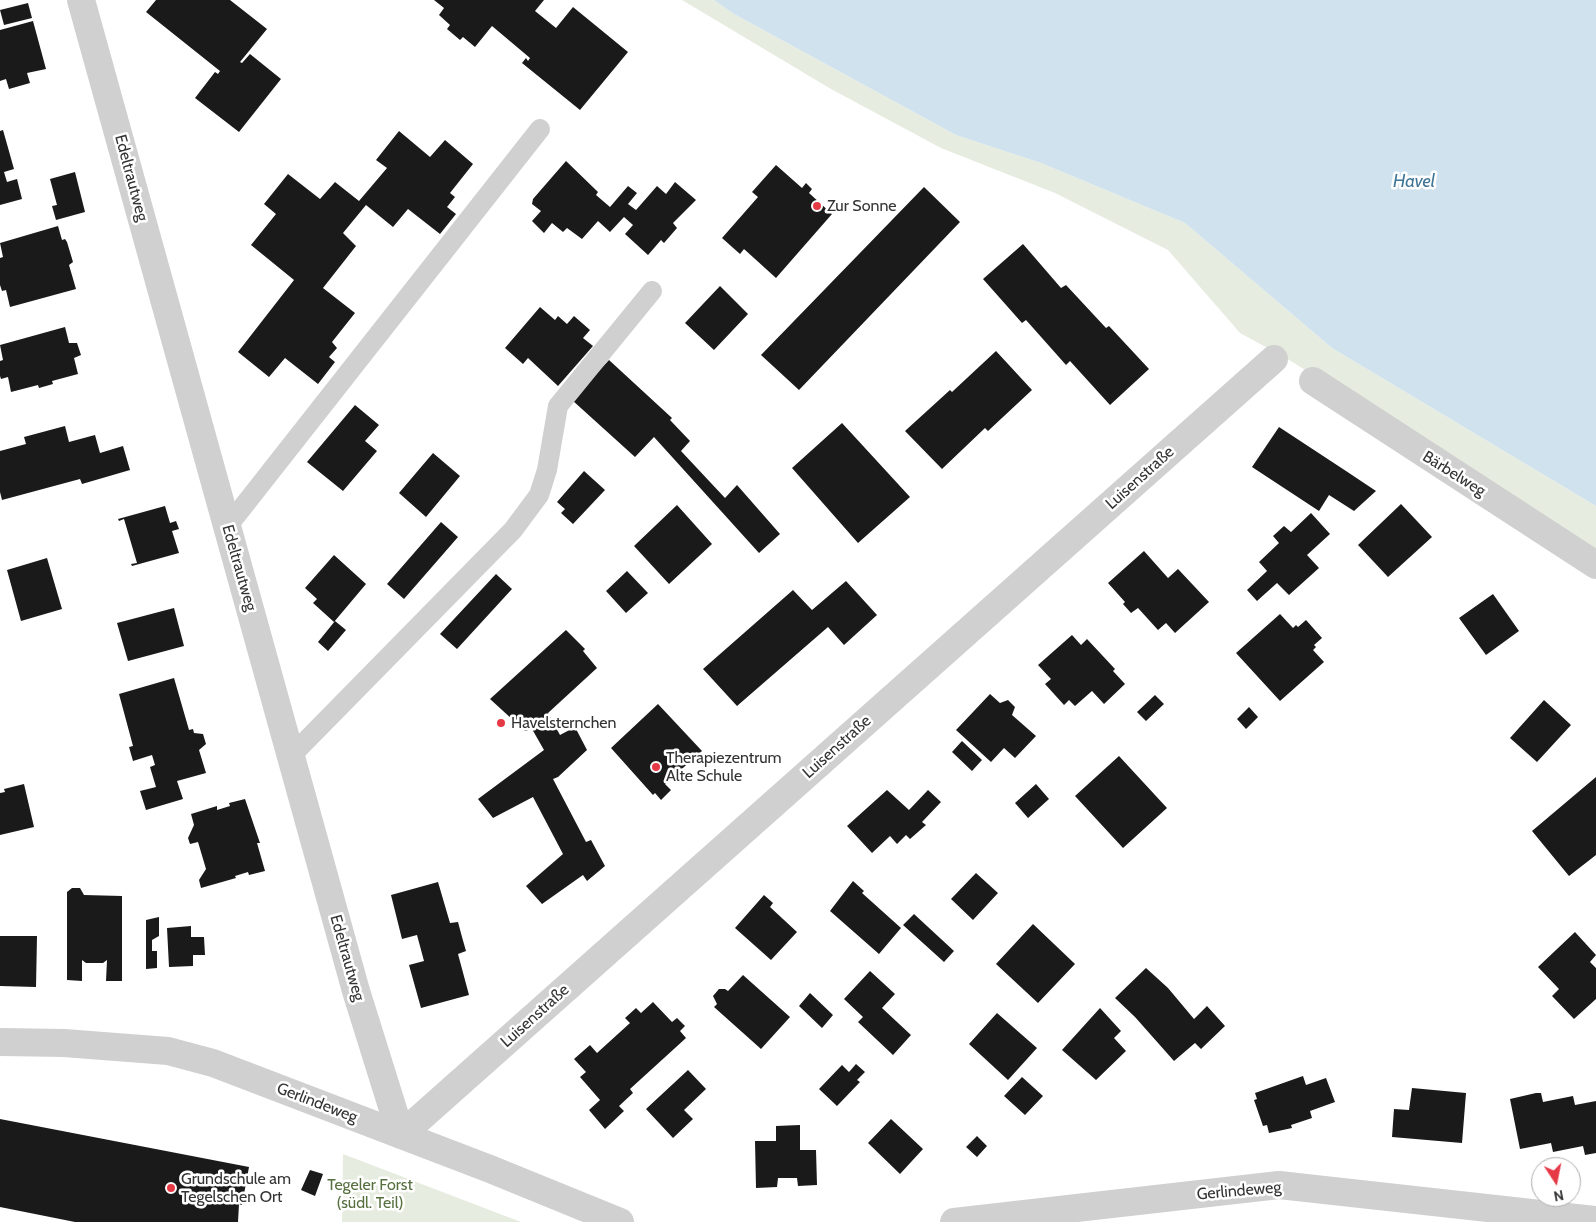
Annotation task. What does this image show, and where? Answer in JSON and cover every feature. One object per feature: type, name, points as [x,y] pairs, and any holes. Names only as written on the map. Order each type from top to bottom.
[{"type":"street","name":"Edeltrautweg","points":[[81,0],[356,991],[401,1135]]},
{"type":"street","name":"Luisenstraße","points":[[401,1135],[1274,359]]},
{"type":"street","name":"Bärbelweg","points":[[1313,381],[1385,430],[1596,565]]},
{"type":"street","name":"Gerlindeweg","points":[[0,1042],[64,1043],[168,1051],[213,1063],[620,1222]]},
{"type":"street","name":"Gerlindeweg","points":[[954,1222],[1279,1185],[1530,1217],[1596,1220]]},
{"type":"lane","points":[[227,527],[540,129]]},
{"type":"lane","points":[[291,756],[513,530],[539,495],[547,470],[558,406],[652,291]]},
{"type":"green space","points":[[682,0],[714,0],[734,14],[956,135],[1041,163],[1185,223],[1332,348],[1596,506],[1596,553],[1286,358],[1240,333],[1168,250],[1055,193],[941,148],[831,89]]},
{"type":"green space","name":"Tegeler Forst (südl. Teil)","points":[[343,1154],[521,1222],[342,1222]]},
{"type":"water","name":"Havel","points":[[714,0],[1596,0],[1596,506],[1332,348],[1185,223],[1041,163],[956,135],[734,14]]},
{"type":"building","points":[[156,0],[230,0],[267,29],[240,62],[242,63],[250,54],[281,79],[239,132],[195,98],[215,72],[218,74],[220,71],[146,12]]},
{"type":"building","points":[[434,0],[544,0],[535,11],[556,28],[573,7],[628,52],[580,110],[522,63],[526,58],[528,61],[530,58],[492,26],[475,47],[463,37],[460,40],[447,29],[450,25],[439,15],[444,8]]},
{"type":"building","points":[[28,3],[32,18],[4,25],[0,10]]},
{"type":"building","points":[[33,21],[46,69],[27,73],[30,83],[9,89],[6,79],[0,81],[0,30]]},
{"type":"building","points":[[3,130],[14,169],[4,172],[7,182],[17,179],[22,199],[0,205],[0,131]]},
{"type":"building","points":[[399,131],[430,157],[445,140],[473,164],[450,193],[455,197],[447,207],[456,214],[440,234],[408,209],[393,227],[366,205],[343,233],[356,246],[323,288],[355,313],[332,342],[337,348],[329,357],[335,362],[318,384],[285,358],[269,377],[238,352],[294,280],[251,245],[276,214],[264,204],[288,174],[320,199],[335,182],[359,201],[387,168],[376,160]]},
{"type":"building","points":[[566,161],[598,192],[596,195],[610,207],[628,186],[637,193],[628,204],[636,210],[657,186],[666,194],[675,182],[696,200],[673,223],[677,228],[664,243],[661,240],[648,255],[625,234],[633,225],[624,217],[610,232],[598,221],[582,239],[567,228],[563,232],[552,223],[544,233],[532,221],[541,211],[532,204],[533,199]]},
{"type":"building","points":[[776,165],[802,188],[806,183],[812,189],[809,193],[832,214],[776,278],[744,249],[740,254],[722,238],[758,197],[752,192]]},
{"type":"building","points":[[75,172],[85,212],[56,220],[52,206],[57,205],[50,179]]},
{"type":"building","points":[[924,187],[960,222],[799,390],[761,355]]},
{"type":"building","points":[[58,226],[62,240],[65,239],[67,242],[73,262],[69,265],[76,289],[10,307],[6,290],[2,291],[0,285],[0,258],[3,257],[0,243]]},
{"type":"building","points":[[1023,244],[1061,288],[1066,285],[1106,328],[1109,326],[1149,369],[1110,405],[1070,361],[1066,365],[1026,320],[1022,323],[983,279]]},
{"type":"building","points":[[720,286],[748,314],[714,350],[685,323]]},
{"type":"building","points":[[540,307],[555,320],[558,316],[567,324],[574,316],[590,330],[583,338],[593,346],[558,386],[528,358],[523,364],[505,348]]},
{"type":"building","points":[[65,327],[69,343],[77,343],[81,355],[74,358],[78,374],[52,381],[53,384],[39,388],[38,385],[11,392],[8,377],[1,379],[0,376],[0,361],[3,360],[0,345]]},
{"type":"building","points":[[996,351],[1032,390],[988,431],[985,428],[942,469],[905,431],[950,390],[952,392]]},
{"type":"building","points":[[609,360],[672,418],[670,420],[690,441],[681,451],[725,498],[737,485],[780,534],[759,553],[654,437],[635,457],[572,400]]},
{"type":"building","points":[[355,405],[379,425],[365,441],[377,451],[343,491],[307,462]]},
{"type":"building","points":[[842,423],[910,497],[858,543],[792,468]]},
{"type":"building","points":[[65,426],[69,442],[95,435],[100,453],[123,446],[130,470],[82,484],[80,479],[2,500],[0,492],[0,451],[26,444],[24,437]]},
{"type":"building","points":[[1279,427],[1376,491],[1354,511],[1329,495],[1319,511],[1252,467]]},
{"type":"building","points":[[433,453],[460,476],[426,517],[399,493]]},
{"type":"building","points":[[584,471],[605,490],[573,524],[561,513],[565,509],[557,502]]},
{"type":"building","points":[[1401,504],[1432,537],[1388,577],[1358,545]]},
{"type":"building","points":[[677,505],[712,544],[669,584],[634,546]]},
{"type":"building","points":[[165,506],[170,523],[176,521],[179,529],[172,531],[179,553],[132,566],[131,564],[137,563],[124,519],[119,521],[118,519]]},
{"type":"building","points":[[1311,513],[1330,534],[1307,555],[1319,568],[1289,595],[1277,583],[1257,601],[1247,590],[1267,571],[1259,562],[1279,543],[1273,536],[1284,526],[1291,532]]},
{"type":"building","points":[[441,522],[458,537],[404,599],[387,584]]},
{"type":"building","points":[[1144,551],[1168,578],[1178,569],[1209,602],[1175,633],[1166,623],[1158,630],[1138,608],[1131,613],[1123,604],[1125,602],[1108,583]]},
{"type":"building","points":[[334,555],[366,584],[334,622],[313,603],[317,599],[305,588]]},
{"type":"building","points":[[47,558],[62,609],[21,621],[7,570]]},
{"type":"building","points":[[627,571],[648,593],[626,613],[606,591]]},
{"type":"building","points":[[496,574],[512,589],[457,649],[440,634]]},
{"type":"building","points":[[846,581],[877,615],[844,645],[828,627],[737,706],[703,669],[793,590],[812,610]]},
{"type":"building","points":[[1493,594],[1519,631],[1486,655],[1459,618]]},
{"type":"building","points":[[174,608],[184,646],[128,661],[117,623]]},
{"type":"building","points":[[1280,614],[1293,628],[1296,625],[1298,627],[1306,620],[1322,638],[1314,645],[1316,647],[1313,650],[1324,662],[1280,701],[1236,653]]},
{"type":"building","points":[[335,621],[346,630],[328,651],[318,642]]},
{"type":"building","points":[[566,630],[585,649],[583,651],[597,668],[548,713],[560,735],[575,727],[587,750],[558,777],[553,779],[586,842],[591,840],[605,866],[587,881],[583,875],[542,904],[526,886],[563,854],[533,797],[493,818],[478,799],[544,750],[532,729],[525,731],[490,699]]},
{"type":"building","points":[[1072,635],[1081,645],[1087,639],[1115,669],[1113,671],[1125,684],[1104,704],[1092,691],[1075,706],[1069,700],[1064,705],[1045,684],[1051,679],[1038,665]]},
{"type":"building","points":[[174,678],[189,730],[193,729],[194,733],[203,734],[206,744],[199,750],[206,773],[177,781],[183,799],[146,810],[140,791],[156,787],[150,767],[155,765],[152,755],[133,761],[129,747],[133,746],[119,694]]},
{"type":"building","points":[[990,694],[1000,703],[1008,700],[1015,707],[1012,715],[1036,736],[1015,758],[1004,748],[991,762],[956,730]]},
{"type":"building","points":[[1155,695],[1164,704],[1146,721],[1137,712]]},
{"type":"building","points":[[1544,700],[1571,725],[1537,762],[1510,738]]},
{"type":"building","name":"Therapiezentrum Alte Schule","points":[[658,704],[702,751],[665,784],[671,790],[661,800],[655,793],[653,795],[611,748]]},
{"type":"building","points":[[1249,707],[1258,717],[1246,729],[1237,719]]},
{"type":"building","points":[[962,741],[982,760],[972,771],[952,752]]},
{"type":"building","points":[[1119,756],[1167,808],[1123,848],[1075,796]]},
{"type":"building","points":[[1596,777],[1596,855],[1569,876],[1532,831]]},
{"type":"building","points":[[24,784],[34,827],[0,835],[0,793],[5,792],[4,789]]},
{"type":"building","points":[[1036,784],[1049,799],[1028,818],[1015,803]]},
{"type":"building","points":[[887,790],[909,810],[928,790],[941,802],[922,822],[926,825],[910,839],[906,835],[897,844],[890,836],[872,853],[847,826]]},
{"type":"building","points":[[245,799],[260,843],[257,843],[265,871],[249,875],[248,872],[235,876],[236,878],[201,888],[199,880],[206,869],[198,842],[190,844],[188,838],[194,825],[191,814],[217,806],[217,810],[230,806],[229,803]]},
{"type":"building","points":[[976,873],[998,893],[973,920],[951,899]]},
{"type":"building","points":[[853,881],[864,891],[862,893],[901,928],[879,954],[830,911]]},
{"type":"building","points":[[438,882],[450,923],[458,922],[466,951],[458,954],[469,995],[421,1008],[409,965],[424,961],[417,935],[402,939],[391,895]]},
{"type":"building","points":[[72,888],[80,888],[84,895],[122,896],[122,981],[106,981],[107,960],[103,963],[86,963],[82,960],[82,981],[67,980],[67,892]]},
{"type":"building","points":[[764,895],[773,903],[770,907],[797,932],[771,960],[735,928]]},
{"type":"building","points":[[914,914],[954,951],[944,962],[903,925]]},
{"type":"building","points":[[159,917],[159,936],[152,940],[152,951],[157,951],[157,968],[146,969],[146,920]]},
{"type":"building","points":[[1033,924],[1075,964],[1038,1003],[996,964]]},
{"type":"building","points":[[191,926],[191,937],[204,937],[205,955],[193,955],[193,966],[169,967],[167,928]]},
{"type":"building","points":[[1575,932],[1596,955],[1590,962],[1596,968],[1596,999],[1574,1019],[1552,996],[1559,989],[1538,967]]},
{"type":"building","points":[[0,936],[37,936],[36,987],[0,986]]},
{"type":"building","points":[[1146,968],[1168,988],[1194,1019],[1207,1006],[1225,1026],[1201,1049],[1195,1043],[1174,1061],[1135,1017],[1115,998]]},
{"type":"building","points":[[870,971],[895,994],[882,1008],[911,1035],[893,1055],[858,1022],[863,1017],[844,999]]},
{"type":"building","points":[[743,975],[790,1017],[761,1049],[714,1007],[717,1004],[713,996],[719,989],[728,991]]},
{"type":"building","points":[[810,993],[833,1015],[822,1028],[799,1006]]},
{"type":"building","points":[[653,1002],[672,1022],[677,1018],[685,1026],[680,1031],[686,1038],[630,1089],[633,1093],[619,1106],[624,1111],[605,1129],[589,1110],[600,1100],[580,1077],[586,1072],[574,1059],[590,1045],[597,1053],[630,1023],[625,1018],[636,1008],[641,1013]]},
{"type":"building","points":[[1100,1008],[1121,1031],[1114,1038],[1126,1051],[1096,1080],[1062,1050]]},
{"type":"building","points":[[997,1013],[1037,1048],[1008,1080],[969,1044]]},
{"type":"building","points":[[856,1064],[865,1072],[857,1080],[860,1082],[837,1106],[819,1089],[842,1065],[849,1072]]},
{"type":"building","points":[[688,1070],[706,1089],[684,1110],[693,1119],[673,1138],[646,1109]]},
{"type":"building","points":[[1303,1076],[1306,1085],[1326,1078],[1335,1102],[1310,1111],[1312,1118],[1291,1125],[1292,1128],[1269,1133],[1267,1125],[1263,1126],[1254,1100],[1257,1099],[1255,1093]]},
{"type":"building","points":[[1022,1077],[1043,1096],[1025,1115],[1004,1096]]},
{"type":"building","points":[[1412,1088],[1466,1093],[1462,1143],[1392,1137],[1394,1109],[1409,1110]]},
{"type":"building","points":[[1541,1093],[1543,1102],[1573,1096],[1575,1105],[1596,1101],[1596,1153],[1585,1155],[1583,1146],[1553,1152],[1551,1143],[1520,1149],[1510,1099]]},
{"type":"building","points":[[0,1119],[249,1167],[242,1205],[239,1204],[238,1222],[75,1222],[0,1207]]},
{"type":"building","points":[[891,1119],[923,1149],[900,1174],[868,1143]]},
{"type":"building","points":[[800,1125],[800,1150],[816,1150],[817,1185],[798,1186],[797,1178],[778,1178],[777,1187],[756,1188],[755,1141],[776,1141],[776,1126]]},
{"type":"building","points":[[977,1136],[987,1146],[977,1157],[966,1147]]},
{"type":"building","points":[[310,1170],[323,1174],[315,1196],[301,1190]]},
{"type":"place","name":"Zur Sonne","points":[[817,206]]},
{"type":"place","name":"Havelsternchen","points":[[501,723]]},
{"type":"place","name":"Therapiezentrum Alte Schule","points":[[656,767]]},
{"type":"place","name":"Grundschule am Tegelschen Ort","points":[[171,1188]]}]
